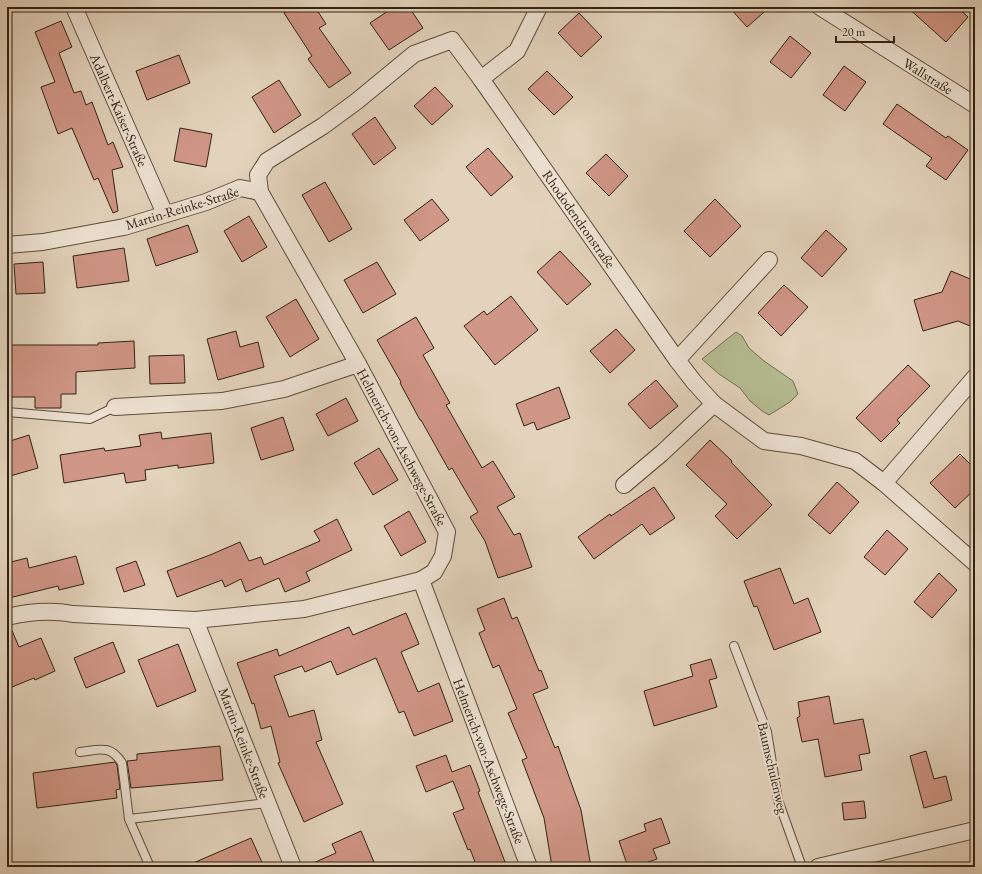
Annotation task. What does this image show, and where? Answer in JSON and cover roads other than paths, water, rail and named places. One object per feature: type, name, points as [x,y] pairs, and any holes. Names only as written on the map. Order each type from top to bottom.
[{"type":"street","name":"Adalbert-Kaiser-Straße","points":[[74,7],[165,214]]},
{"type":"street","points":[[481,78],[518,51],[539,7]]},
{"type":"street","name":"Wallstraße","points":[[820,7],[975,106]]},
{"type":"street","name":"Rhododendronstraße","points":[[323,126],[357,101],[414,54],[452,40],[481,78],[677,360],[714,404],[764,441],[801,446],[855,461],[884,483],[975,563]]},
{"type":"street","name":"Martin-Reinke-Straße","points":[[7,245],[43,242],[117,228],[206,202],[240,188],[260,192],[258,175],[267,161],[323,126]]},
{"type":"street","name":"Helmerich-von-Aschwege-Straße","points":[[260,192],[358,364],[447,532],[443,556],[434,572],[421,580],[529,867]]},
{"type":"street","points":[[677,360],[769,260]]},
{"type":"street","points":[[115,407],[222,401],[284,389],[358,364]]},
{"type":"street","points":[[884,483],[975,377]]},
{"type":"street","points":[[624,485],[662,453],[714,404]]},
{"type":"street","points":[[7,617],[25,613],[61,612],[73,614],[195,620],[304,609],[421,580]]},
{"type":"street","name":"Martin-Reinke-Straße","points":[[195,620],[293,867]]},
{"type":"street","points":[[818,867],[975,830]]},
{"type":"lane","points":[[7,412],[90,419],[115,407]]},
{"type":"lane","name":"Baumschulenweg","points":[[734,646],[767,732],[778,800],[802,867]]},
{"type":"lane","points":[[80,752],[109,750],[118,757],[122,763],[129,819],[150,867]]},
{"type":"lane","points":[[129,819],[267,803]]}]
